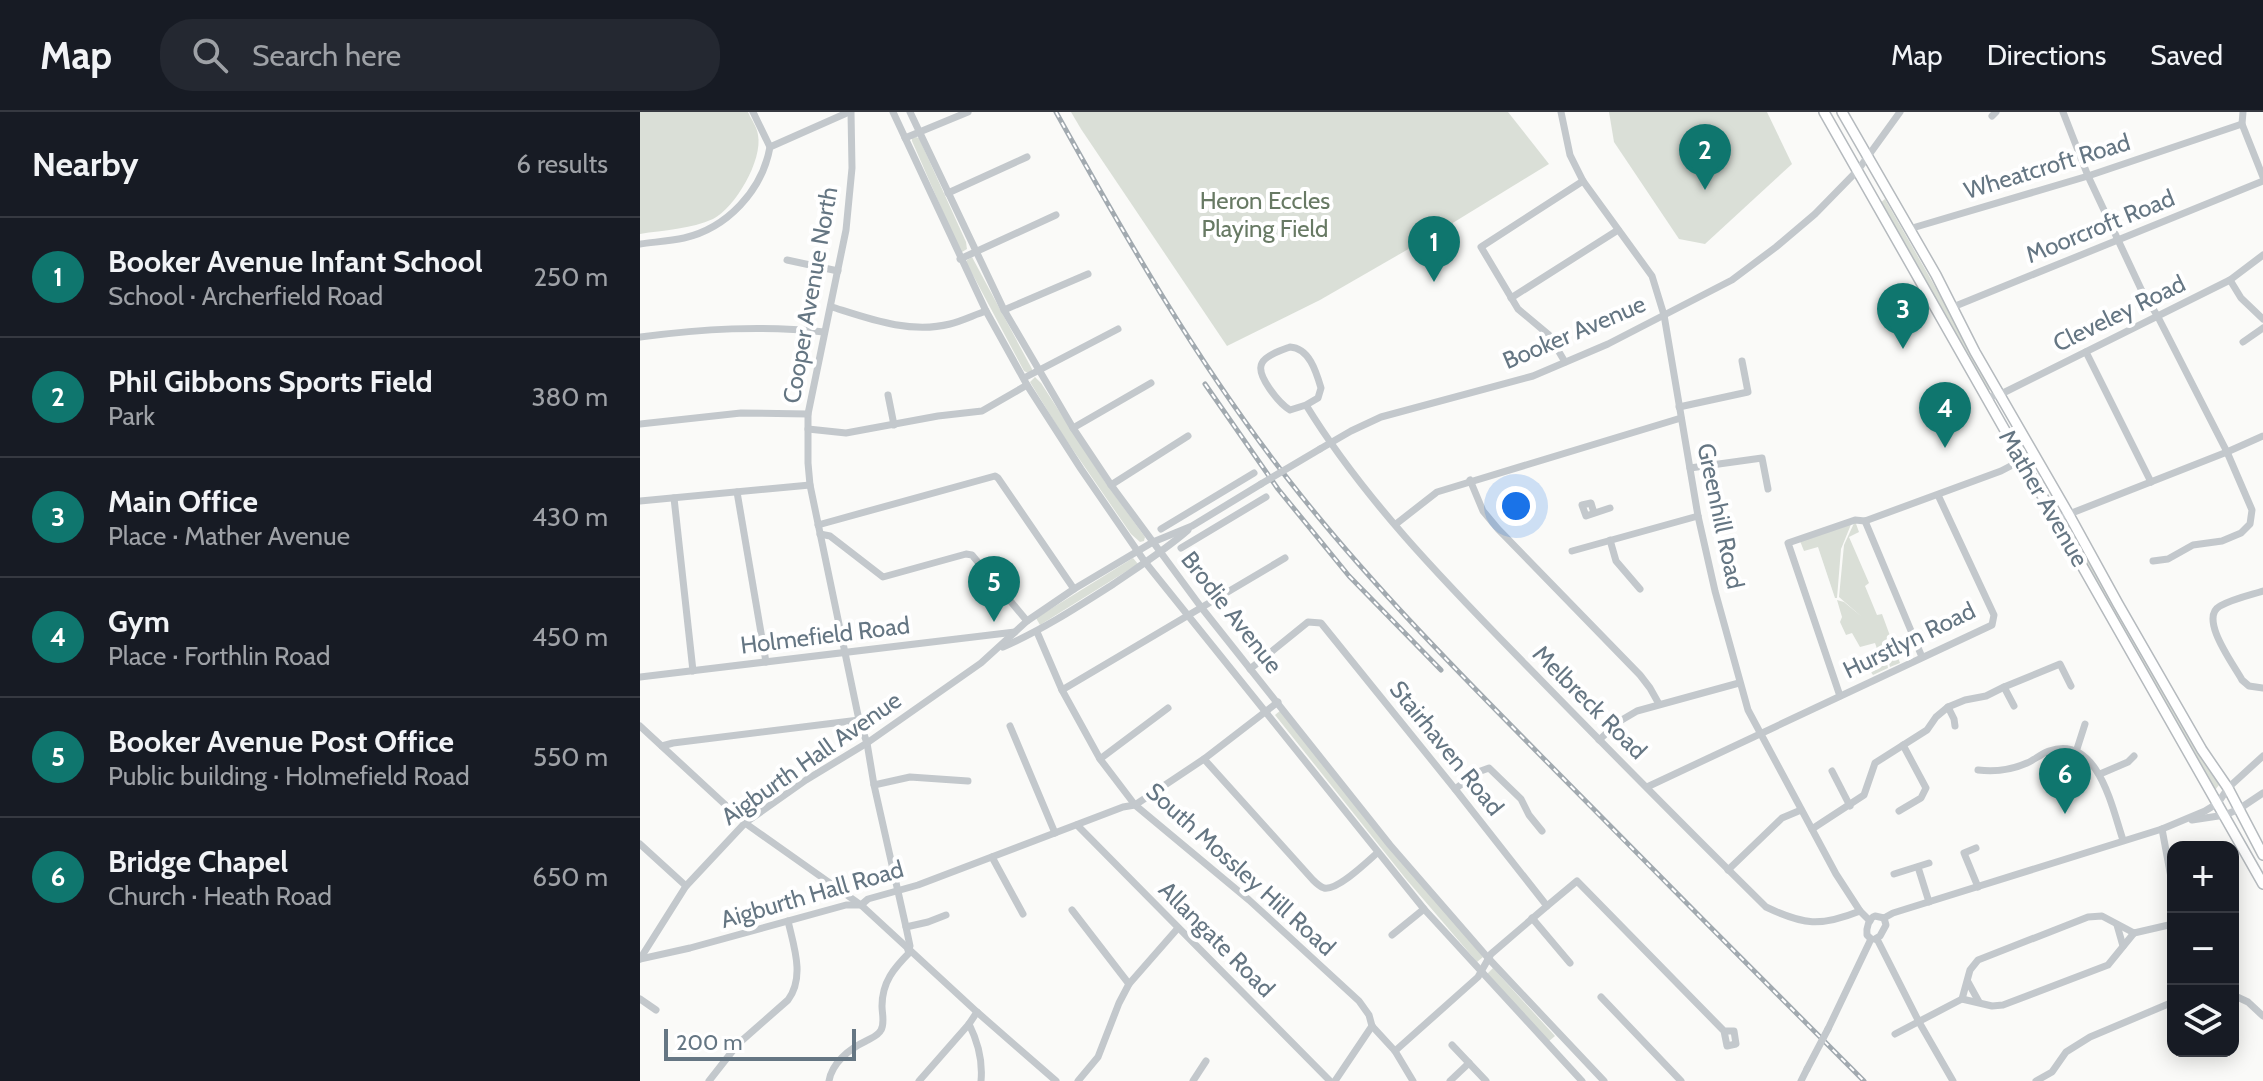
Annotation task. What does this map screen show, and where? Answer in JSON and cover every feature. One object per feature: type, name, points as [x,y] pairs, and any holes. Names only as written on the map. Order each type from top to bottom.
[{"type":"main road","name":"Mather Avenue","points":[[1824,112],[2263,884]]},
{"type":"main road","name":"Mather Avenue","points":[[1842,112],[1953,307],[1975,352],[2168,692],[2228,788],[2263,855]]},
{"type":"street","points":[[640,244],[684,238],[704,231],[729,216],[751,193],[770,147],[753,112]]},
{"type":"street","points":[[770,147],[850,112]]},
{"type":"street","name":"Cooper Avenue North","points":[[850,112],[852,168],[846,230],[808,414],[810,485],[909,951]]},
{"type":"street","name":"Brodie Avenue","points":[[893,112],[986,311],[1081,469],[1145,562],[1424,909],[1582,1081]]},
{"type":"street","name":"Brodie Avenue","points":[[910,112],[1004,310],[1073,428],[1111,485],[1201,607],[1390,845],[1489,959],[1604,1081]]},
{"type":"street","points":[[905,138],[968,112]]},
{"type":"street","name":"Greenhill Road","points":[[1561,112],[1570,155],[1583,181],[1652,276],[1664,315],[1698,516],[1748,710],[1836,874],[1870,921]]},
{"type":"street","name":"Booker Avenue","points":[[997,650],[1027,621],[1074,589],[1153,542],[1192,526],[1330,443],[1381,417],[1518,381],[1608,344],[1732,280],[1815,214],[1858,170],[1900,112]]},
{"type":"street","points":[[2063,112],[2088,176],[2141,289],[2227,452],[2252,510],[2250,524],[2241,533],[2222,541],[2193,545],[2168,559],[2153,561]]},
{"type":"street","points":[[2243,112],[2242,124],[2263,179]]},
{"type":"street","name":"Wheatcroft Road","points":[[1909,229],[2088,176],[2242,124]]},
{"type":"street","points":[[948,193],[1027,157]]},
{"type":"street","name":"Moorcroft Road","points":[[1953,307],[2263,179]]},
{"type":"street","points":[[1565,362],[1549,335],[1518,309],[1481,251],[1482,246],[1583,181]]},
{"type":"street","points":[[960,259],[1056,215]]},
{"type":"street","points":[[1511,298],[1618,230]]},
{"type":"street","name":"Cleveley Road","points":[[1987,398],[2001,394],[2230,280],[2263,255]]},
{"type":"street","points":[[787,260],[838,271]]},
{"type":"street","points":[[1004,310],[1088,274]]},
{"type":"street","points":[[2230,280],[2241,298],[2263,319]]},
{"type":"street","points":[[832,307],[888,324],[910,327],[948,325],[986,311]]},
{"type":"street","points":[[640,337],[700,329],[767,327],[824,332]]},
{"type":"street","points":[[2243,342],[2263,328]]},
{"type":"street","points":[[808,429],[846,433],[982,411],[1026,382],[1038,370],[1118,329]]},
{"type":"street","points":[[1297,347],[1304,351],[1321,388],[1318,398],[1306,405],[1290,410],[1283,405],[1262,376],[1260,370],[1264,360],[1287,348],[1297,347]]},
{"type":"street","points":[[2086,352],[2151,482]]},
{"type":"street","points":[[1679,407],[1748,392],[1742,361]]},
{"type":"street","points":[[1073,428],[1151,383]]},
{"type":"street","points":[[888,395],[894,425]]},
{"type":"street","name":"Melbreck Road","points":[[1306,405],[1330,443],[1442,577],[1766,907],[1789,918],[1809,922],[1835,921],[1860,911]]},
{"type":"street","points":[[640,424],[741,413],[808,414]]},
{"type":"street","points":[[1396,524],[1437,492],[1681,418]]},
{"type":"street","points":[[1111,485],[1188,436]]},
{"type":"street","points":[[2054,520],[2263,436]]},
{"type":"street","points":[[1690,468],[1762,458],[1768,489]]},
{"type":"street","points":[[1840,696],[1788,543],[1855,520],[1865,521],[2001,471],[2022,460]]},
{"type":"street","points":[[1173,534],[1164,527],[1254,473]]},
{"type":"street","points":[[818,525],[995,476],[1074,589]]},
{"type":"street","points":[[1470,480],[1483,511],[1498,529],[1640,675],[1659,704]]},
{"type":"street","points":[[640,501],[810,485]]},
{"type":"street","points":[[737,492],[766,662]]},
{"type":"street","name":"Hurstlyn Road","points":[[1647,787],[1992,625],[1994,615],[1938,495]]},
{"type":"street","points":[[1181,548],[1266,497]]},
{"type":"street","points":[[674,498],[693,671]]},
{"type":"street","points":[[1208,501],[1222,523]]},
{"type":"street","points":[[1594,513],[1610,508]]},
{"type":"street","points":[[1572,551],[1698,516]]},
{"type":"street","points":[[1865,521],[1922,657]]},
{"type":"street","name":"Booker Avenue","points":[[997,650],[1037,632],[1161,553],[1192,526]]},
{"type":"street","points":[[820,534],[830,536],[883,577],[966,554],[972,555],[1027,621]]},
{"type":"street","points":[[1610,540],[1616,561],[1640,589]]},
{"type":"street","points":[[1062,690],[1285,558]]},
{"type":"street","points":[[2263,591],[2219,606],[2213,612],[2212,619],[2213,629],[2242,680],[2249,686],[2263,688]]},
{"type":"street","name":"Stairhaven Road","points":[[1250,669],[1308,622],[1321,623],[1547,906]]},
{"type":"street","name":"Holmefield Road","points":[[640,677],[1015,632]]},
{"type":"street","name":"South Mossley Hill Road","points":[[1037,632],[1062,690],[1100,759],[1135,805],[1249,900],[1359,1001],[1369,1015],[1372,1026],[1395,1051],[1410,1080]]},
{"type":"street","name":"Aigburth Hall Avenue","points":[[640,959],[686,886],[745,823],[806,780],[867,743],[997,650]]},
{"type":"street","points":[[1812,829],[1864,795],[1875,763],[1927,730],[1948,707],[1986,696],[2060,664],[2071,686]]},
{"type":"street","points":[[1599,740],[1629,714],[1739,683]]},
{"type":"street","points":[[2004,687],[2014,706]]},
{"type":"street","name":"Aigburth Hall Road","points":[[640,959],[846,905],[861,905],[868,899],[918,885],[1135,805],[1204,759],[1278,702]]},
{"type":"street","points":[[1948,707],[1955,726]]},
{"type":"street","points":[[1100,759],[1168,708]]},
{"type":"street","points":[[662,746],[859,720]]},
{"type":"street","points":[[2076,752],[2085,724]]},
{"type":"street","points":[[640,726],[745,823],[861,905],[1056,1081]]},
{"type":"street","points":[[1010,726],[1055,833]]},
{"type":"street","points":[[1899,811],[1921,798],[1926,788],[1903,745]]},
{"type":"street","points":[[1978,770],[2005,770],[2061,748],[2076,752],[2093,763],[2100,774],[2123,840]]},
{"type":"street","points":[[2100,774],[2128,762],[2134,756]]},
{"type":"street","points":[[1953,1081],[1874,939],[1867,935],[1870,921],[1875,916],[1884,918],[2177,823],[2218,803],[2228,788],[2263,756]]},
{"type":"street","points":[[1204,759],[1322,888],[1331,888],[1341,882],[1377,853]]},
{"type":"street","points":[[1455,789],[1489,768],[1521,799],[1542,826]]},
{"type":"street","points":[[1832,771],[1850,806]]},
{"type":"street","points":[[874,785],[910,777],[968,781]]},
{"type":"street","points":[[2177,823],[2225,815],[2263,793]]},
{"type":"street","points":[[1728,870],[1782,818],[1801,810]]},
{"type":"street","name":"Allangate Road","points":[[1077,825],[1332,1081]]},
{"type":"street","points":[[2162,829],[2167,856]]},
{"type":"street","points":[[640,844],[686,886]]},
{"type":"street","points":[[1976,848],[1964,853],[1978,887]]},
{"type":"street","points":[[992,857],[1023,914]]},
{"type":"street","points":[[1894,874],[1929,863]]},
{"type":"street","points":[[1918,867],[1929,902]]},
{"type":"street","points":[[1395,1051],[1478,977],[1494,952],[1577,881],[1724,1031]]},
{"type":"street","points":[[1392,935],[1424,909]]},
{"type":"street","points":[[1072,910],[1129,984]]},
{"type":"street","points":[[906,927],[947,915]]},
{"type":"street","points":[[1962,999],[1970,970],[1978,960],[2088,917],[2102,916],[2134,933]]},
{"type":"street","points":[[1532,918],[1570,963]]},
{"type":"street","points":[[1801,1081],[1874,939],[1886,925],[1884,918]]},
{"type":"street","points":[[709,1081],[738,1044],[794,992],[798,978],[788,921]]},
{"type":"street","points":[[2117,925],[2123,946]]},
{"type":"street","points":[[1895,1034],[1962,999],[1992,1006],[2003,1005],[2108,965],[2134,933],[2167,925]]},
{"type":"street","points":[[1078,1081],[1098,1057],[1129,984],[1178,928]]},
{"type":"street","points":[[819,1078],[829,1079],[833,1068],[853,1048],[879,1034],[883,1023],[883,991],[888,977],[909,951]]},
{"type":"street","points":[[1968,982],[1979,1002]]},
{"type":"street","points":[[1601,997],[1681,1081]]},
{"type":"street","points":[[2239,998],[2263,1016]]},
{"type":"street","points":[[640,999],[656,1010]]},
{"type":"street","points":[[2036,1081],[2051,1077],[2066,1052],[2090,1037],[2167,1005]]},
{"type":"street","points":[[919,1081],[977,1012]]},
{"type":"street","points":[[969,1024],[977,1041],[981,1081]]},
{"type":"street","points":[[1332,1081],[1372,1026]]},
{"type":"street","points":[[1550,1048],[1561,1037]]},
{"type":"street","points":[[1452,1045],[1486,1081]]},
{"type":"street","points":[[1193,1081],[1206,1061]]},
{"type":"street","points":[[1450,1081],[1469,1063]]},
{"type":"green space","points":[[640,112],[748,112],[758,135],[752,170],[730,205],[713,219],[677,229],[640,234]]},
{"type":"green space","name":"Heron Eccles Playing Field","points":[[1071,112],[1508,112],[1549,164],[1320,300],[1227,346]]},
{"type":"green space","points":[[1609,112],[1767,112],[1792,164],[1705,244],[1679,239],[1614,142]]},
{"type":"green space","points":[[916,137],[966,242],[967,249],[962,252],[912,141]]},
{"type":"green space","points":[[1885,199],[1993,388],[1986,392],[1879,204]]},
{"type":"green space","points":[[972,257],[1032,371],[1024,371],[966,262]]},
{"type":"green space","points":[[1035,377],[1145,537],[1144,541],[1140,542],[1131,534],[1062,434],[1030,382]]},
{"type":"green space","points":[[2067,519],[2219,785],[2215,790],[2212,790],[2062,522]]},
{"type":"green space","points":[[1855,521],[1859,532],[1849,537],[1869,583],[1865,586],[1877,615],[1882,614],[1900,663],[1890,667],[1883,642],[1888,668],[1873,675],[1868,668],[1882,663],[1875,643],[1860,647],[1852,633],[1846,635],[1840,622],[1842,617],[1837,600],[1862,617],[1839,597],[1844,545]]},
{"type":"green space","points":[[1852,522],[1841,549],[1835,598],[1818,547],[1804,551],[1800,541]]},
{"type":"green space","points":[[1133,558],[1138,564],[1040,625],[1036,618]]},
{"type":"green space","points":[[1281,710],[1483,957],[1477,962],[1406,879],[1275,715]]},
{"type":"green space","points":[[1493,968],[1555,1036],[1548,1042],[1487,974]]},
{"type":"railway","points":[[1056,112],[1195,348],[1258,439],[1322,521],[1452,665],[1864,1081]]},
{"type":"railway","points":[[1205,384],[1278,489],[1349,576],[1441,670]]},
{"type":"place","name":"Phil Gibbons Sports Field","points":[[1705,190]]},
{"type":"place","name":"Booker Avenue Infant School","points":[[1434,282]]},
{"type":"place","name":"Main Office","points":[[1903,349]]},
{"type":"place","name":"Gym","points":[[1945,448]]},
{"type":"place","name":"Booker Avenue Post Office","points":[[994,622]]},
{"type":"place","name":"Bridge Chapel","points":[[2065,814]]}]
